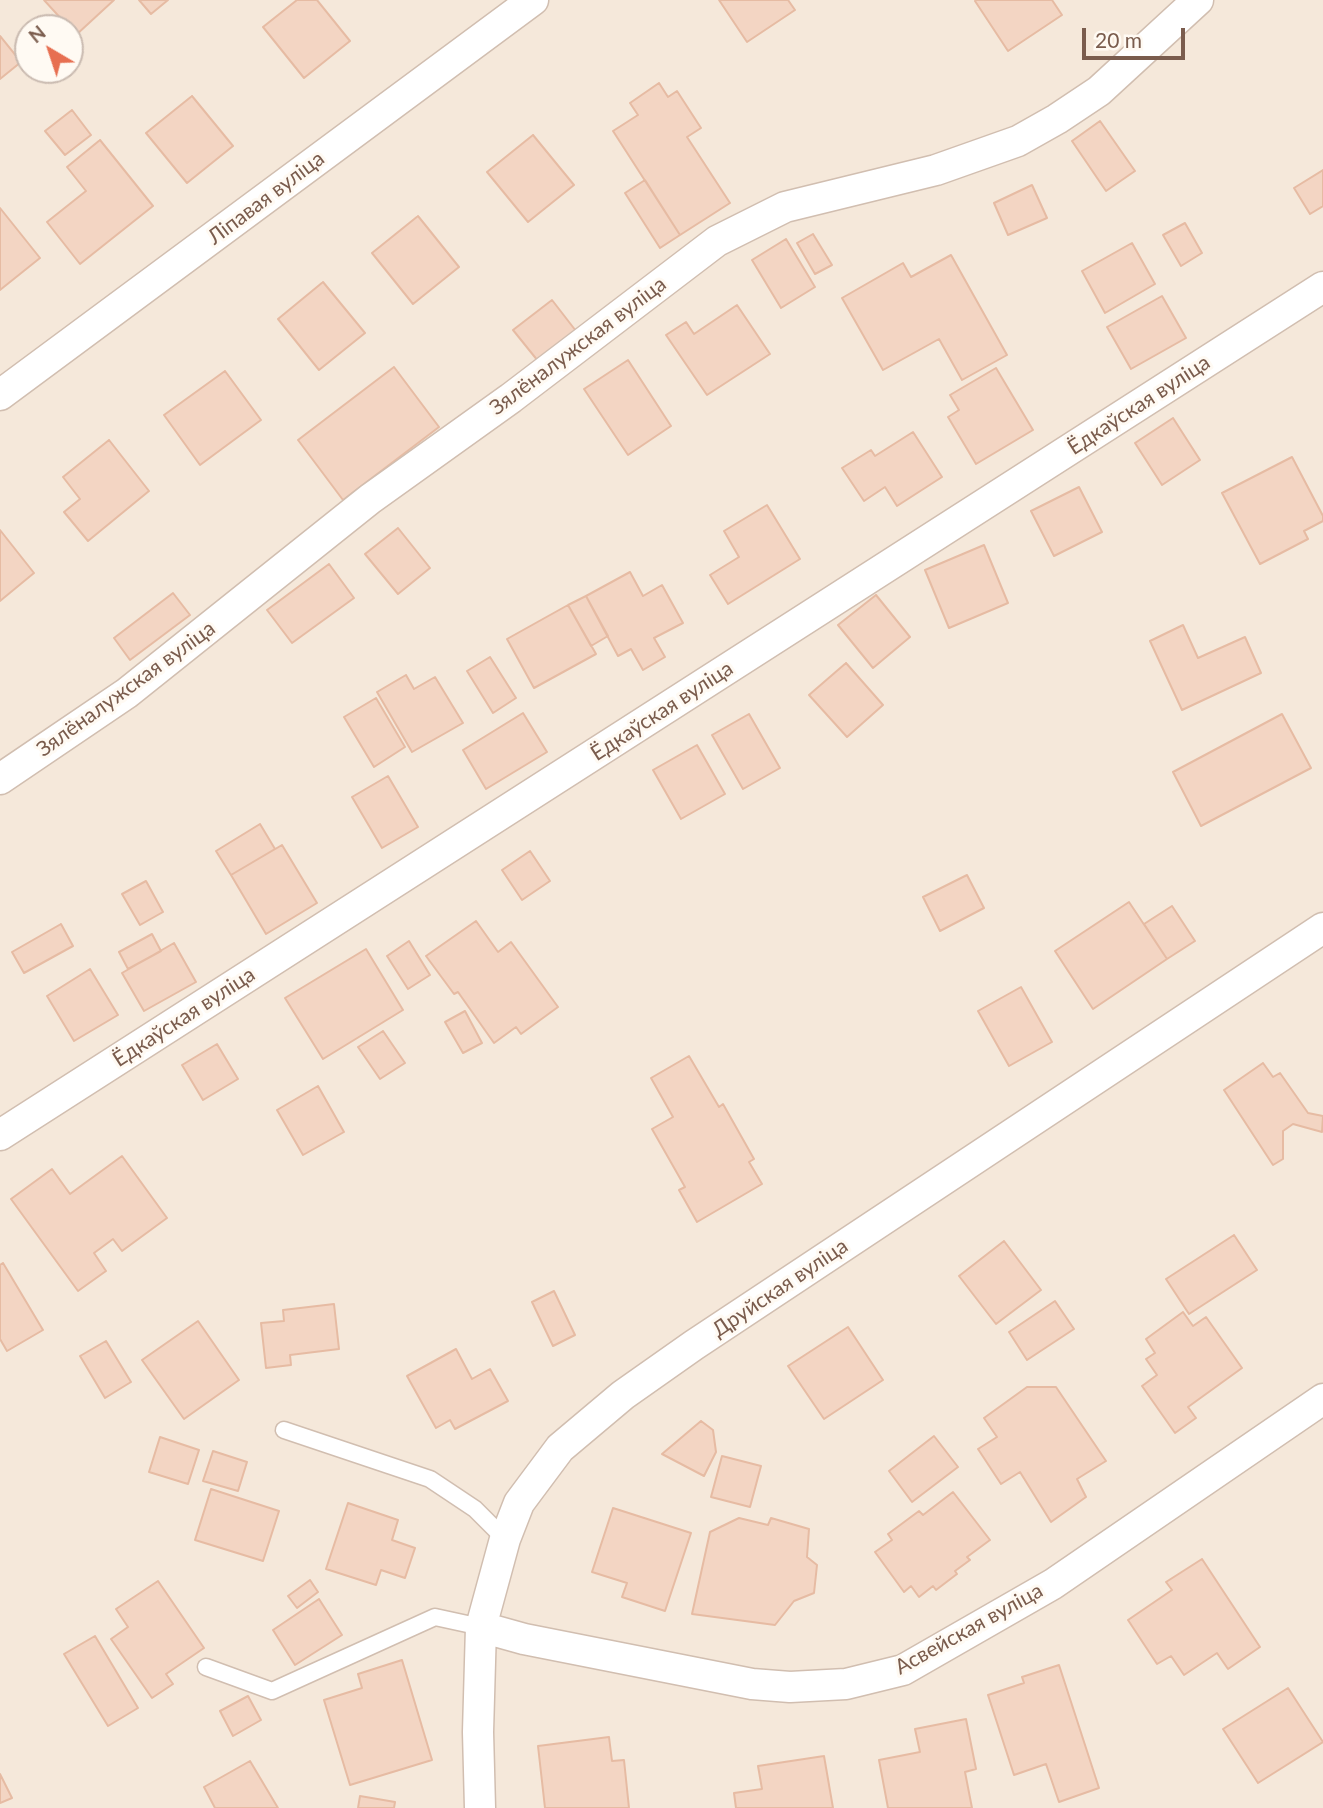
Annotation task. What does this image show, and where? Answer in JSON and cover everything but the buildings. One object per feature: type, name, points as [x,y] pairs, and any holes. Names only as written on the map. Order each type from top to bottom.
[{"type":"street","name":"Ліпавая вуліца","points":[[0,395],[533,0]]},
{"type":"street","name":"Зялёналужская вуліца","points":[[0,779],[127,693],[370,499],[510,398],[717,242],[785,207],[936,170],[1018,141],[1099,91],[1198,0]]},
{"type":"street","name":"Ёдкаўская вуліца","points":[[0,1135],[1323,286]]},
{"type":"street","name":"Друйская вуліца","points":[[480,1808],[478,1732],[481,1627],[519,1503],[560,1448],[623,1395],[705,1337],[1323,928]]},
{"type":"street","name":"Асвейская вуліца","points":[[481,1627],[524,1639],[752,1684],[790,1687],[846,1684],[903,1670],[1053,1584],[1323,1399]]},
{"type":"lane","points":[[284,1430],[430,1479],[475,1509],[506,1539]]},
{"type":"lane","points":[[206,1667],[272,1690],[435,1617],[481,1627]]},
{"type":"shaded area","points":[[0,0],[1323,0],[1323,1808],[0,1808]]}]
